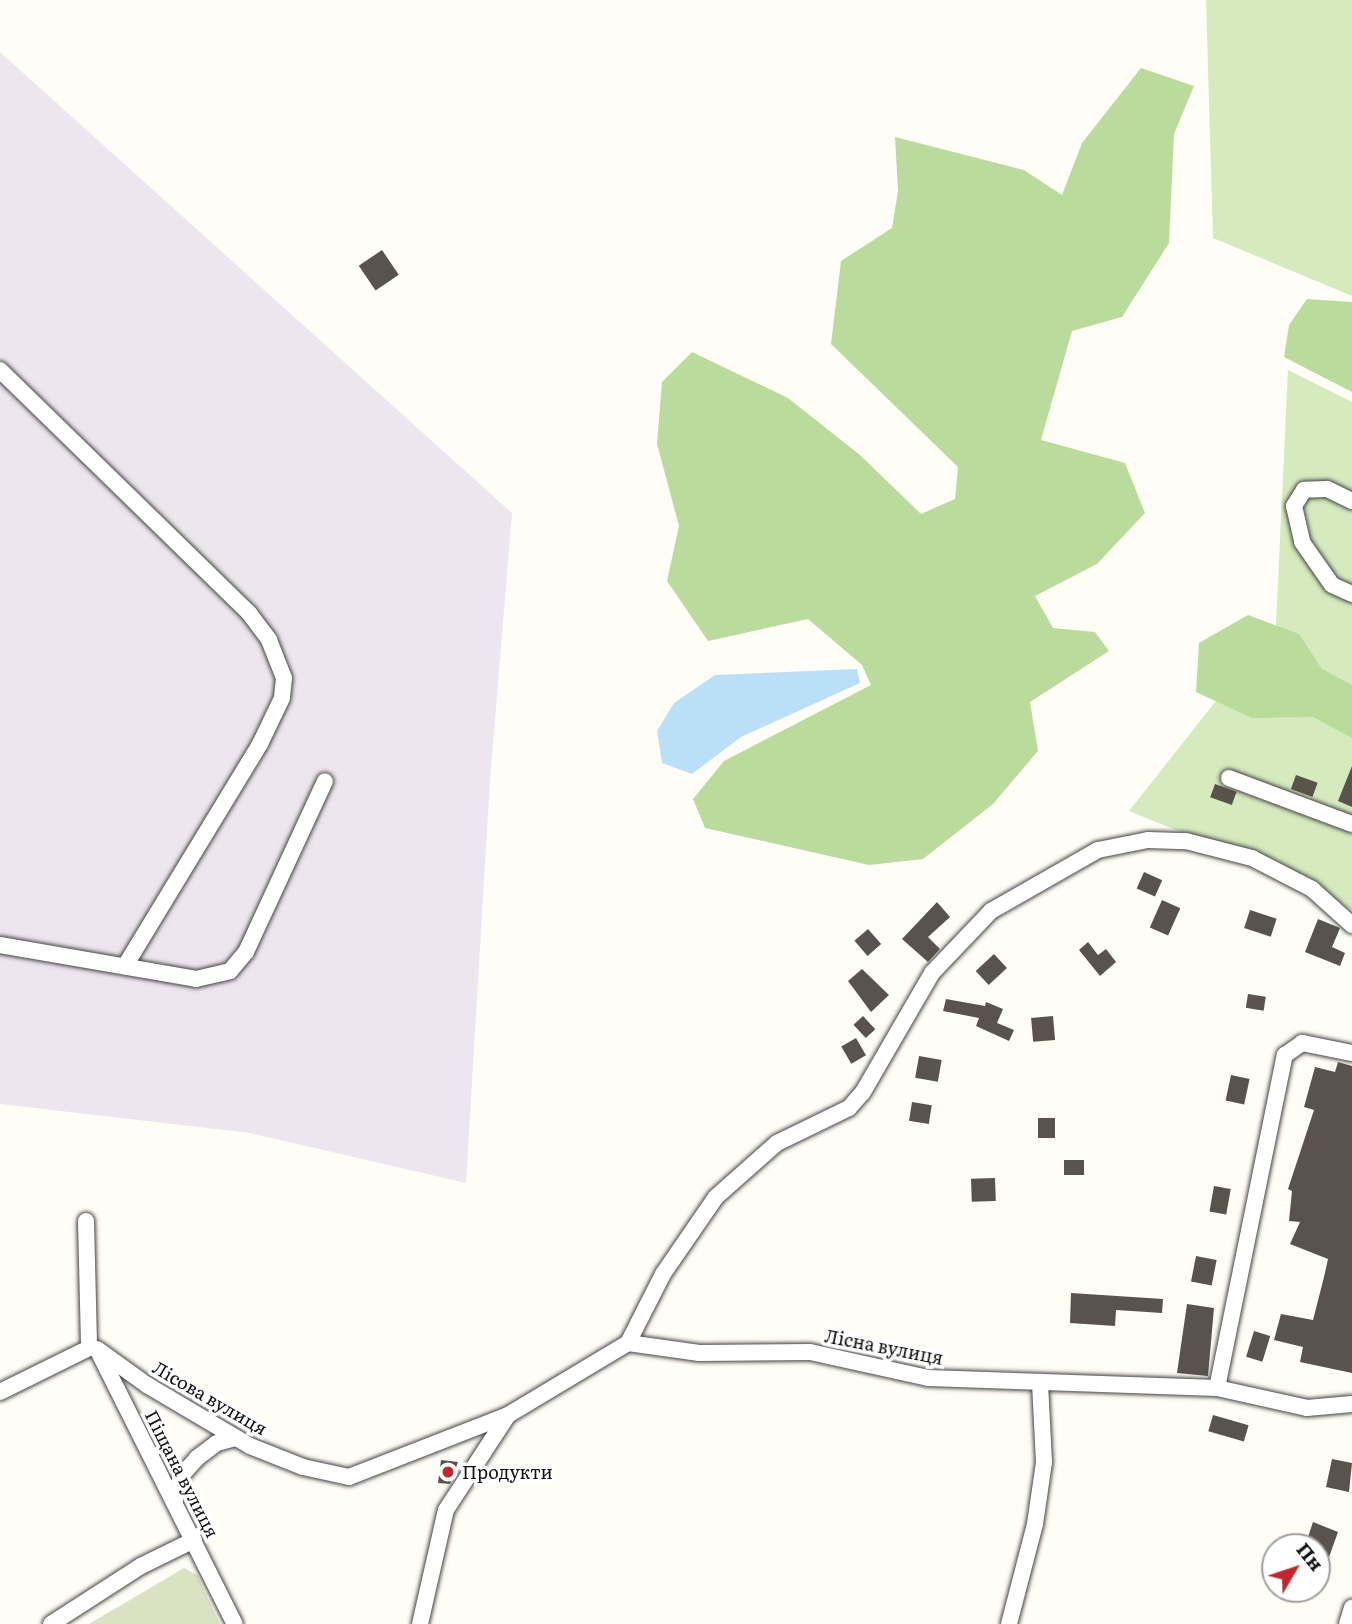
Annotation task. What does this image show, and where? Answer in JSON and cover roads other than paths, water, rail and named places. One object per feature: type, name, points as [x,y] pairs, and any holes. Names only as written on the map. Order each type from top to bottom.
[{"type":"street","points":[[0,370],[249,613],[269,640],[284,678],[282,698],[260,744],[125,966]]},
{"type":"street","points":[[1352,501],[1327,489],[1304,490],[1294,506],[1302,542],[1332,585],[1352,594]]},
{"type":"street","points":[[1229,778],[1352,824]]},
{"type":"street","points":[[0,945],[196,979],[230,971],[246,952],[325,782]]},
{"type":"street","points":[[628,1343],[663,1275],[716,1197],[777,1143],[849,1108],[932,973],[991,911],[1060,868],[1116,845],[1186,841],[1252,858],[1312,889],[1352,925]]},
{"type":"street","points":[[1217,1388],[1286,1055],[1302,1043],[1352,1053]]},
{"type":"street","points":[[0,1392],[93,1348],[86,1221]]},
{"type":"street","name":"Лісна вулиця","points":[[628,1343],[699,1353],[810,1352],[928,1378],[1040,1384],[1217,1388],[1307,1408],[1352,1404]]},
{"type":"street","name":"Лісова вулиця","points":[[93,1348],[236,1438],[303,1467],[349,1477],[508,1415],[586,1372],[628,1343]]},
{"type":"street","name":"Піщана вулиця","points":[[93,1348],[175,1500],[235,1624]]},
{"type":"street","points":[[1009,1624],[1035,1524],[1044,1462],[1040,1384]]},
{"type":"street","points":[[420,1624],[446,1510],[508,1415]]},
{"type":"street","points":[[175,1500],[181,1476],[197,1458],[217,1443],[236,1438]]},
{"type":"street","points":[[51,1624],[141,1566],[194,1540]]},
{"type":"street","points":[[1347,1624],[1352,1608]]},
{"type":"water","points":[[857,669],[860,683],[741,737],[692,774],[662,763],[657,731],[674,703],[715,675]]},
{"type":"place","name":"Продукти","points":[[448,1472]]}]
